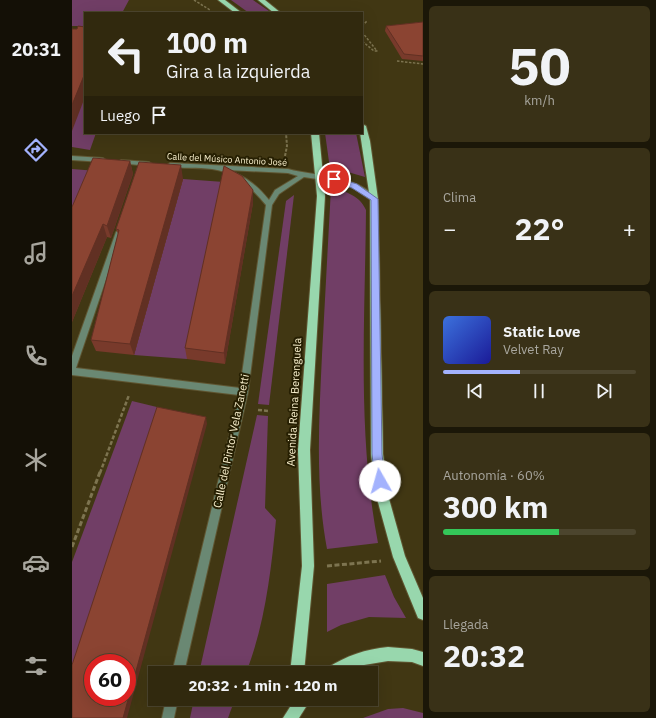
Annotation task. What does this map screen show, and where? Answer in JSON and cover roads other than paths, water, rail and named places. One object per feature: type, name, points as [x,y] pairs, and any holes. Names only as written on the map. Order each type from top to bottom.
[{"type":"main road","points":[[221,0],[238,12]]},
{"type":"main road","points":[[261,0],[277,12]]},
{"type":"main road","points":[[363,130],[374,199],[377,454],[382,495],[399,558],[423,613]]},
{"type":"main road","name":"Avenida Reina Berenguela","points":[[298,666],[308,566],[304,450],[321,196],[315,134]]},
{"type":"main road","points":[[341,666],[345,663],[378,654],[413,655],[423,659]]},
{"type":"main road","points":[[291,717],[293,706]]},
{"type":"main road","points":[[291,717],[299,706]]},
{"type":"street","name":"Calle del Músico Antonio José","points":[[72,158],[158,165],[216,168],[233,167],[282,171],[303,176],[337,180],[355,186],[374,199]]},
{"type":"street","points":[[140,173],[142,163]]},
{"type":"street","points":[[216,168],[248,180],[269,205],[277,192],[303,176]]},
{"type":"street","name":"Calle del Pintor Vela Zanetti","points":[[180,666],[244,392],[269,205]]},
{"type":"street","points":[[72,367],[121,226]]},
{"type":"street","points":[[72,370],[244,392]]},
{"type":"street","points":[[168,718],[171,706]]}]
